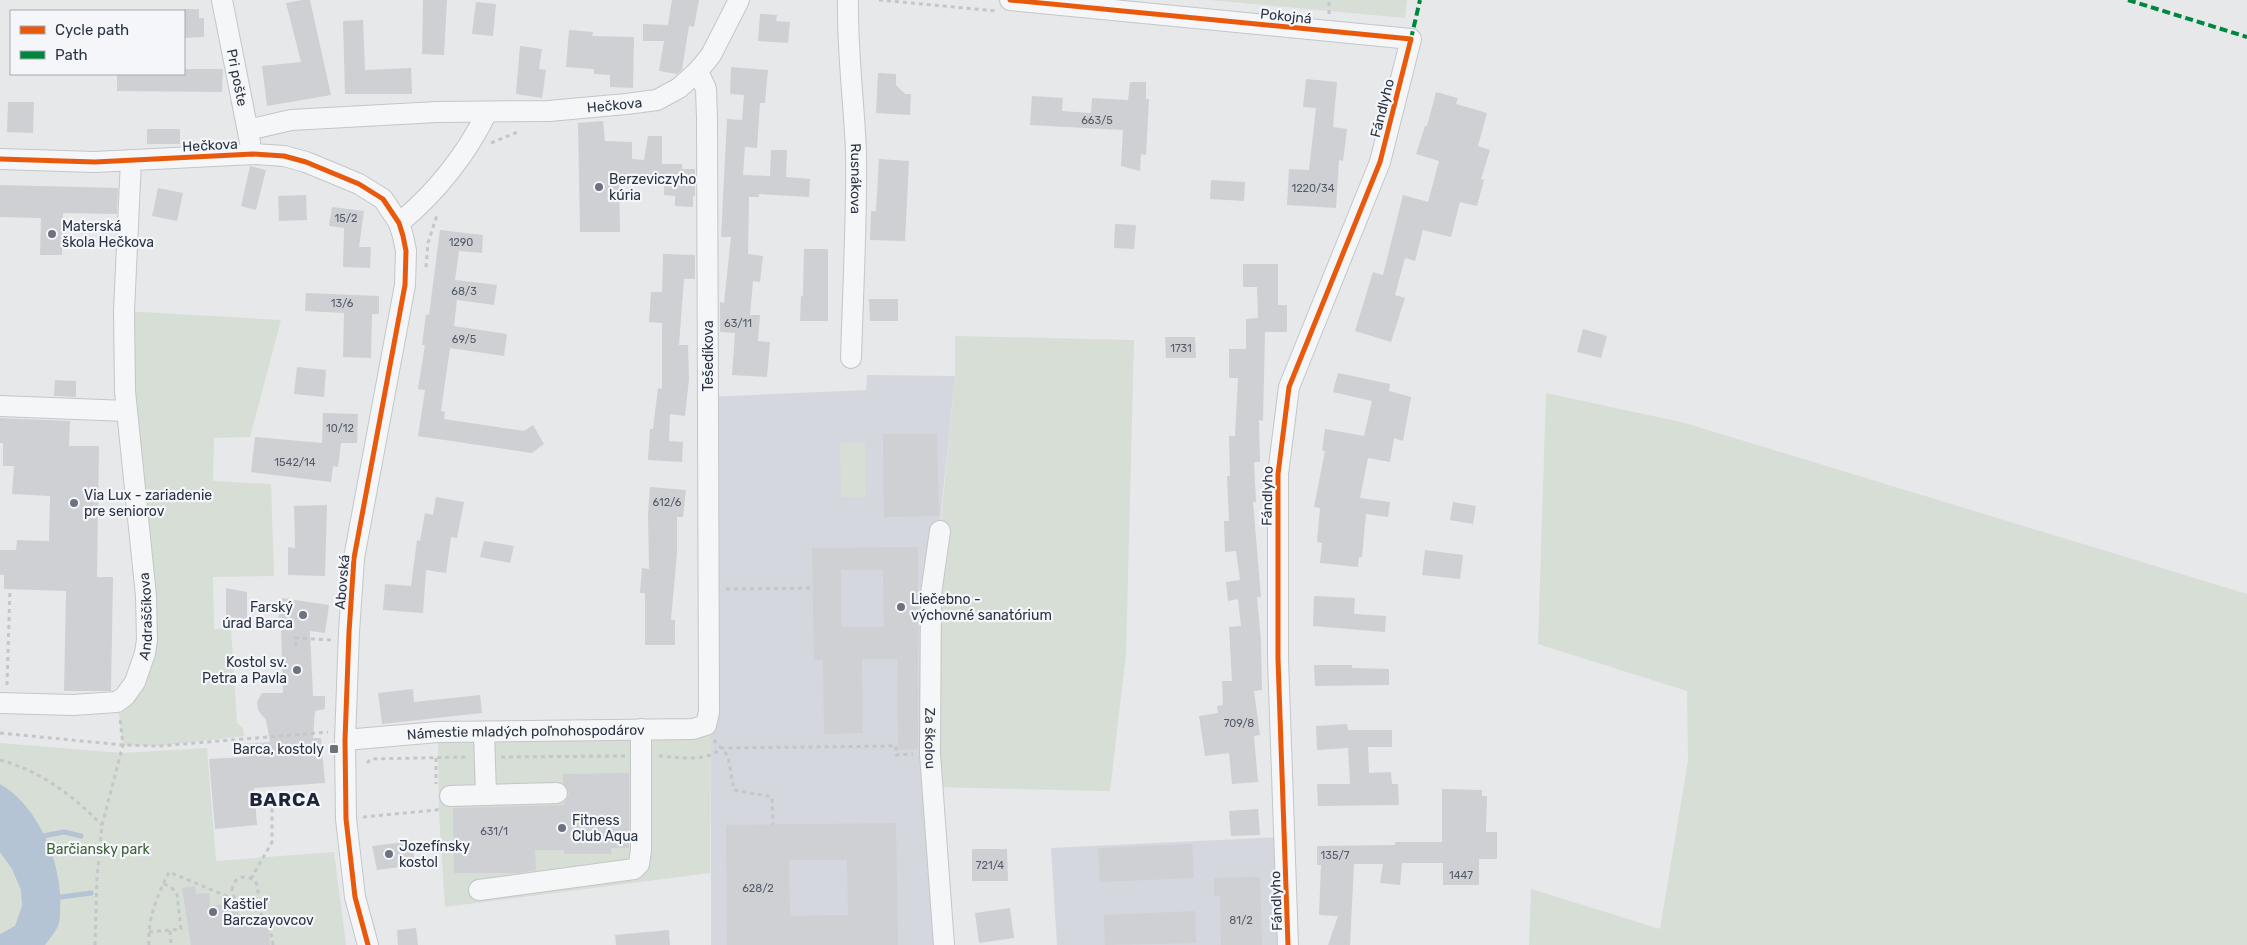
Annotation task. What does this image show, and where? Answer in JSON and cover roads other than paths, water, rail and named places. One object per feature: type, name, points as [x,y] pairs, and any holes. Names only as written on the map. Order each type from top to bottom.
[{"type":"street","name":"Pri pošte","points":[[222,0],[252,154]]},
{"type":"street","points":[[698,71],[711,54],[739,0]]},
{"type":"street","name":"Rusnákova","points":[[848,0],[848,57],[854,106],[856,154],[851,358]]},
{"type":"street","name":"Pokojná","points":[[1004,6],[1411,39]]},
{"type":"street","name":"Fándlyho","points":[[1288,945],[1278,659],[1278,474],[1289,387],[1380,162],[1411,39]]},
{"type":"street","name":"Hečkova","points":[[248,130],[291,120],[437,112],[549,110],[657,100],[679,88],[698,71]]},
{"type":"street","name":"Tešedíkova","points":[[698,71],[706,89],[707,118],[709,712],[706,725]]},
{"type":"street","points":[[399,223],[418,208],[439,185],[478,130],[487,112]]},
{"type":"street","name":"Hečkova","points":[[0,159],[95,162],[269,154],[306,162],[359,184],[383,199],[399,223]]},
{"type":"street","name":"Andraščíkova","points":[[3,703],[73,705],[118,702],[135,682],[142,662],[147,640],[146,596],[127,411],[124,311],[131,160]]},
{"type":"street","name":"Abovská","points":[[368,945],[355,897],[346,819],[345,737],[354,558],[405,285],[406,251],[399,223]]},
{"type":"street","points":[[0,406],[127,411]]},
{"type":"street","name":"Za školou","points":[[940,531],[931,594],[930,754],[944,945]]},
{"type":"street","name":"Námestie mladých poľnohospodárov","points":[[345,737],[438,732],[693,729],[706,725]]},
{"type":"street","points":[[478,890],[634,868],[641,860],[641,729]]},
{"type":"street","points":[[484,732],[486,795]]},
{"type":"street","points":[[441,797],[557,793]]},
{"type":"water","points":[[0,784],[14,794],[37,822],[53,857],[58,876],[60,919],[57,929],[45,945],[0,945],[0,934],[15,926],[22,906],[21,890],[12,869],[0,852]]},
{"type":"waterway","points":[[43,836],[64,832],[81,836]]},
{"type":"waterway","points":[[61,897],[91,893]]},
{"type":"place","name":"Berzeviczyho kúria","points":[[599,187]]},
{"type":"place","name":"Materská škola Hečkova","points":[[52,234]]},
{"type":"place","name":"Via Lux - zariadenie pre seniorov","points":[[74,503]]},
{"type":"place","name":"Liečebno - výchovné sanatórium","points":[[901,607]]},
{"type":"place","name":"Farský úrad Barca","points":[[303,615]]},
{"type":"place","name":"Kostol sv. Petra a Pavla","points":[[297,670]]},
{"type":"place","name":"Barca, kostoly","points":[[334,749]]},
{"type":"place","name":"Fitness Club Aqua","points":[[562,828]]},
{"type":"place","name":"Jozefínsky kostol","points":[[389,854]]},
{"type":"place","name":"Kaštieľ Barczayovcov","points":[[213,912]]},
{"type":"district","name":"BARCA","points":[[285,799]]},
{"type":"park label","name":"Barčiansky park","points":[[98,849]]}]
